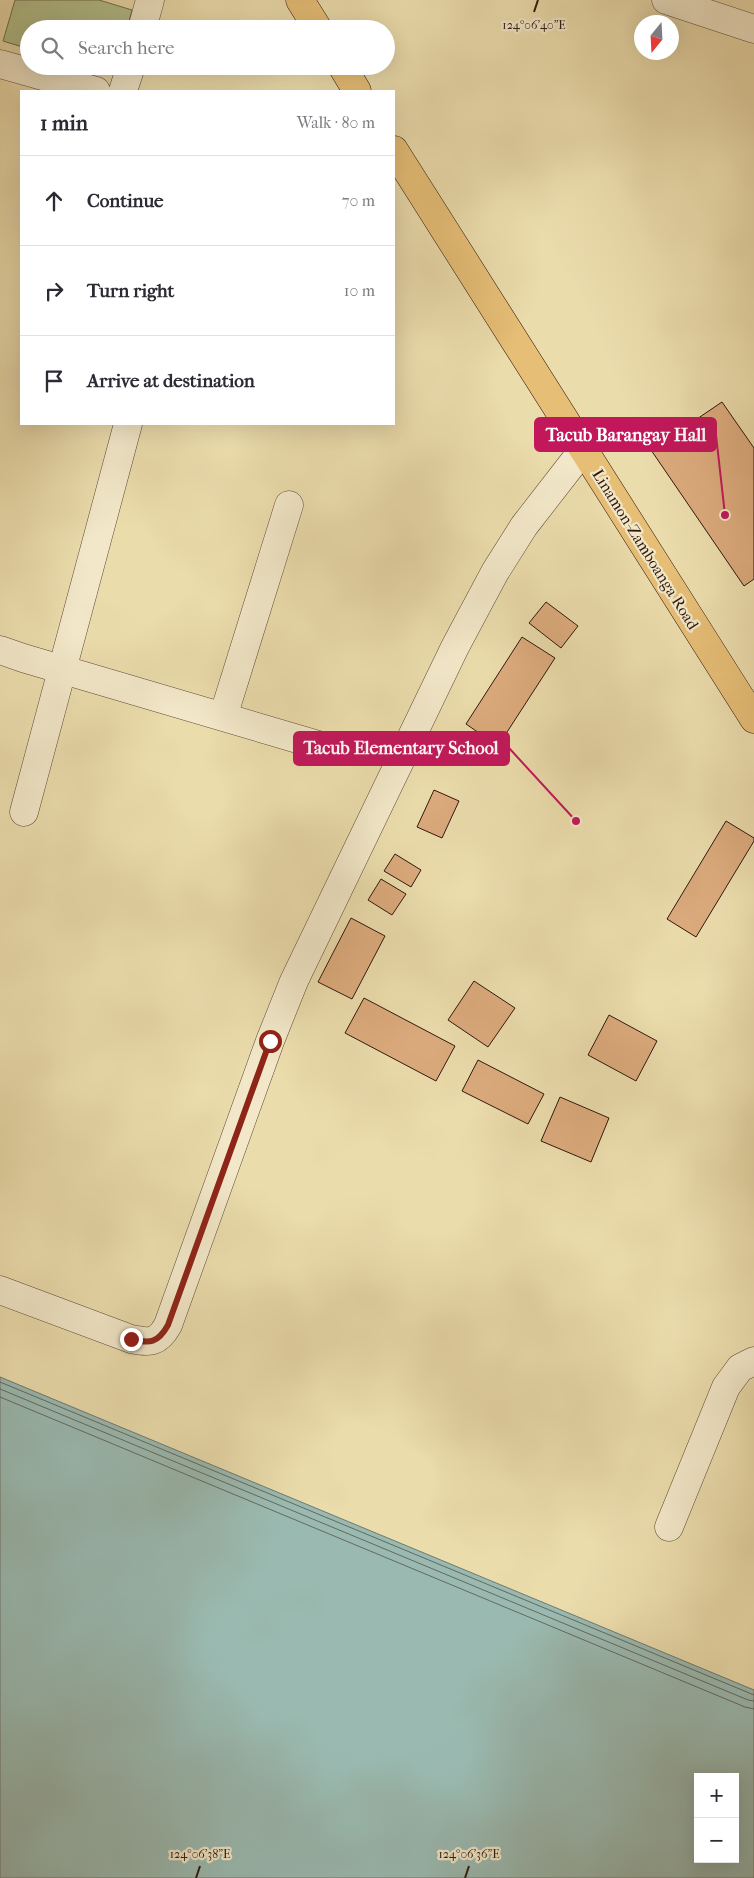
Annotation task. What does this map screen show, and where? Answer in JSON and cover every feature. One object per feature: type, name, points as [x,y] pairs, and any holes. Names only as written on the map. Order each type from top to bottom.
[{"type":"highway","points":[[300,0],[312,20]]},
{"type":"highway","points":[[347,75],[356,90]]},
{"type":"highway","name":"Linamon-Zamboanga Road","points":[[395,152],[754,719]]},
{"type":"street","points":[[144,20],[150,0]]},
{"type":"street","points":[[666,0],[754,29]]},
{"type":"street","points":[[0,64],[20,70]]},
{"type":"street","points":[[39,75],[92,90]]},
{"type":"street","points":[[123,90],[127,75]]},
{"type":"street","points":[[24,812],[128,425]]},
{"type":"street","points":[[0,1290],[131,1339],[144,1342],[155,1340],[163,1334],[168,1325],[270,1041],[294,981],[456,647],[495,572],[524,526],[583,450]]},
{"type":"street","points":[[223,718],[289,505]]},
{"type":"street","points":[[0,650],[335,750]]},
{"type":"street","points":[[669,1527],[726,1387],[740,1368],[754,1361]]},
{"type":"green space","points":[[15,0],[99,0],[132,10],[129,20],[20,20],[20,46],[3,41]]},
{"type":"water","points":[[0,1377],[754,1690],[754,1878],[0,1878]]},
{"type":"building","points":[[722,402],[754,448],[754,579],[744,586],[651,450]]},
{"type":"building","points":[[546,602],[578,626],[561,648],[529,623]]},
{"type":"building","points":[[522,637],[555,658],[498,746],[466,724]]},
{"type":"building","points":[[434,790],[459,801],[442,838],[417,827]]},
{"type":"building","points":[[726,821],[754,838],[754,841],[696,937],[667,919]]},
{"type":"building","points":[[395,854],[421,870],[411,887],[384,871]]},
{"type":"building","points":[[381,879],[406,894],[392,915],[368,900]]},
{"type":"building","points":[[351,918],[385,936],[352,999],[318,982]]},
{"type":"building","points":[[474,981],[515,1008],[488,1047],[448,1020]]},
{"type":"building","points":[[364,998],[455,1046],[436,1081],[345,1033]]},
{"type":"building","points":[[609,1015],[657,1041],[636,1081],[588,1055]]},
{"type":"building","points":[[478,1060],[544,1094],[528,1124],[462,1091]]},
{"type":"building","points":[[560,1097],[609,1118],[591,1162],[541,1141]]},
{"type":"place","name":"Tacub Barangay Hall","points":[[725,515]]},
{"type":"place","name":"Tacub Elementary School","points":[[576,821]]},
{"type":"route","points":[[131,1339],[144,1342],[155,1340],[163,1334],[168,1325],[270,1041]]}]
